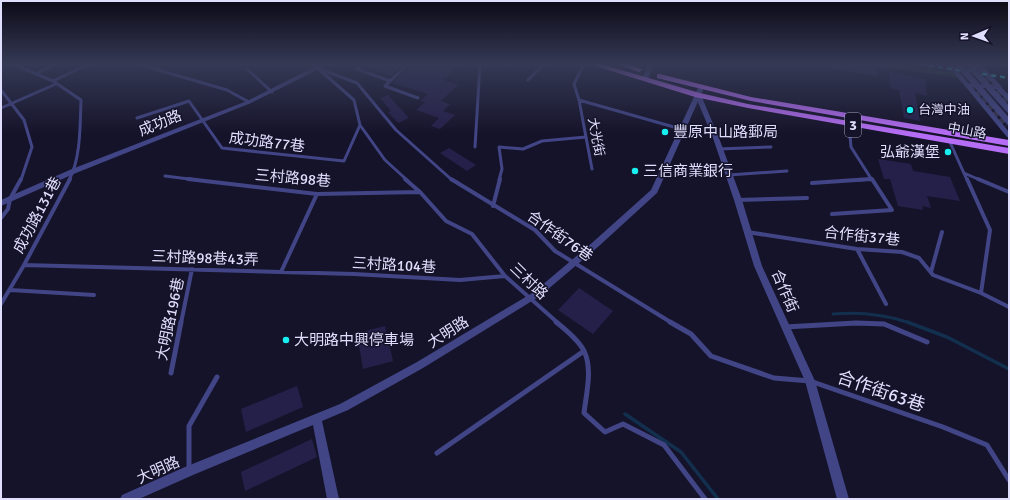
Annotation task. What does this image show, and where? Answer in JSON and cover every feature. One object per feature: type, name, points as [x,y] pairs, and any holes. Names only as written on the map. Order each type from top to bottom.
[{"type":"main road","name":"中山路","points":[[686,87],[748,106],[1009,151]]},
{"type":"main road","name":"中山路","points":[[699,91],[1009,144]]},
{"type":"street","name":"成功路","points":[[1,203],[74,171],[249,102],[282,87]]},
{"type":"street","points":[[969,87],[1009,136]]},
{"type":"street","points":[[977,87],[1008,126]]},
{"type":"street","points":[[989,87],[1009,110]]},
{"type":"street","points":[[993,87],[1000,88],[1009,98]]},
{"type":"street","name":"大明路","points":[[126,499],[189,471],[344,407],[420,366],[530,298],[574,263],[654,191],[699,91]]},
{"type":"street","name":"合作街","points":[[699,91],[738,200],[758,266],[784,327],[810,381],[843,499]]},
{"type":"street","points":[[317,419],[333,499]]},
{"type":"lane","points":[[1,108],[45,87]]},
{"type":"lane","points":[[61,87],[81,100],[79,133],[74,171]]},
{"type":"lane","points":[[218,87],[227,90],[249,102]]},
{"type":"lane","points":[[267,87],[272,92]]},
{"type":"lane","name":"三村路","points":[[338,87],[354,100],[360,125],[385,160],[420,192],[446,221],[472,234],[505,276],[567,331],[584,351],[588,367],[584,413],[605,432],[623,424],[664,445],[705,499]]},
{"type":"lane","name":"合作街76巷","points":[[361,87],[396,130],[456,183],[535,230],[555,250],[574,263],[692,334],[711,356],[774,378],[810,381]]},
{"type":"lane","points":[[389,87],[418,98]]},
{"type":"lane","points":[[475,147],[479,87]]},
{"type":"lane","name":"大光街","points":[[575,87],[579,100],[592,169]]},
{"type":"lane","points":[[1,90],[24,120],[32,147],[19,185],[10,199],[8,209],[1,218]]},
{"type":"lane","name":"成功路77巷","points":[[137,118],[189,100],[201,120],[222,148],[344,161],[360,125]]},
{"type":"lane","points":[[579,100],[681,129]]},
{"type":"lane","points":[[832,214],[892,210],[851,147],[848,124]]},
{"type":"lane","points":[[493,206],[502,169],[499,147],[523,149],[542,141],[586,137]]},
{"type":"lane","points":[[949,140],[990,230],[981,293]]},
{"type":"lane","points":[[719,149],[771,147]]},
{"type":"lane","name":"成功路131巷","points":[[1,304],[24,265],[74,171]]},
{"type":"lane","points":[[729,175],[787,171]]},
{"type":"lane","points":[[964,173],[1009,192]]},
{"type":"lane","name":"三村路98巷","points":[[165,176],[316,194],[420,192]]},
{"type":"lane","points":[[812,183],[871,179]]},
{"type":"lane","points":[[281,272],[316,194]]},
{"type":"lane","points":[[738,200],[807,198]]},
{"type":"lane","name":"合作街37巷","points":[[747,232],[857,249],[902,252],[919,258],[933,275],[981,293],[1009,307]]},
{"type":"lane","points":[[931,272],[942,232]]},
{"type":"lane","points":[[857,249],[886,304]]},
{"type":"lane","name":"三村路98巷43弄","points":[[24,265],[281,272]]},
{"type":"lane","name":"大明路196巷","points":[[171,373],[192,269]]},
{"type":"lane","name":"三村路104巷","points":[[281,272],[460,280],[505,276]]},
{"type":"lane","points":[[10,290],[94,295]]},
{"type":"lane","points":[[784,327],[856,323],[884,324],[927,342]]},
{"type":"lane","points":[[436,453],[584,351]]},
{"type":"lane","points":[[189,471],[189,426],[217,377]]},
{"type":"lane","name":"合作街63巷","points":[[810,381],[943,427],[987,445],[1009,480]]},
{"type":"building","points":[[407,87],[456,87],[441,101],[450,104],[443,111],[455,115],[440,129],[431,126],[439,118],[416,110],[425,102],[420,101],[428,94]]},
{"type":"building","points":[[926,87],[927,96],[915,93],[920,121],[904,118],[899,90],[891,88]]},
{"type":"building","points":[[388,95],[409,118],[398,123],[388,112],[391,111],[380,98]]},
{"type":"building","points":[[449,148],[476,165],[467,171],[440,153]]},
{"type":"building","points":[[878,159],[911,164],[913,171],[950,177],[960,201],[927,196],[931,208],[922,206],[923,210],[898,206],[890,179],[884,179]]},
{"type":"building","points":[[579,288],[613,311],[593,334],[558,310]]},
{"type":"building","points":[[385,326],[393,361],[363,369],[357,333]]},
{"type":"building","points":[[297,386],[303,407],[246,432],[241,409]]},
{"type":"building","points":[[312,439],[317,457],[245,491],[241,472]]},
{"type":"waterway","points":[[833,314],[872,314],[909,323]]},
{"type":"waterway","points":[[909,323],[947,337],[1009,369]]},
{"type":"waterway","points":[[625,414],[681,452],[718,499]]},
{"type":"tunnel","points":[[972,87],[1006,126]]},
{"type":"tunnel","points":[[994,87],[1009,104]]},
{"type":"place","name":"台灣中油","points":[[910,110]]},
{"type":"place","name":"豐原中山路郵局","points":[[665,132]]},
{"type":"place","name":"弘爺漢堡","points":[[948,152]]},
{"type":"place","name":"三信商業銀行","points":[[635,171]]},
{"type":"place","name":"大明路中興停車場","points":[[286,340]]}]
